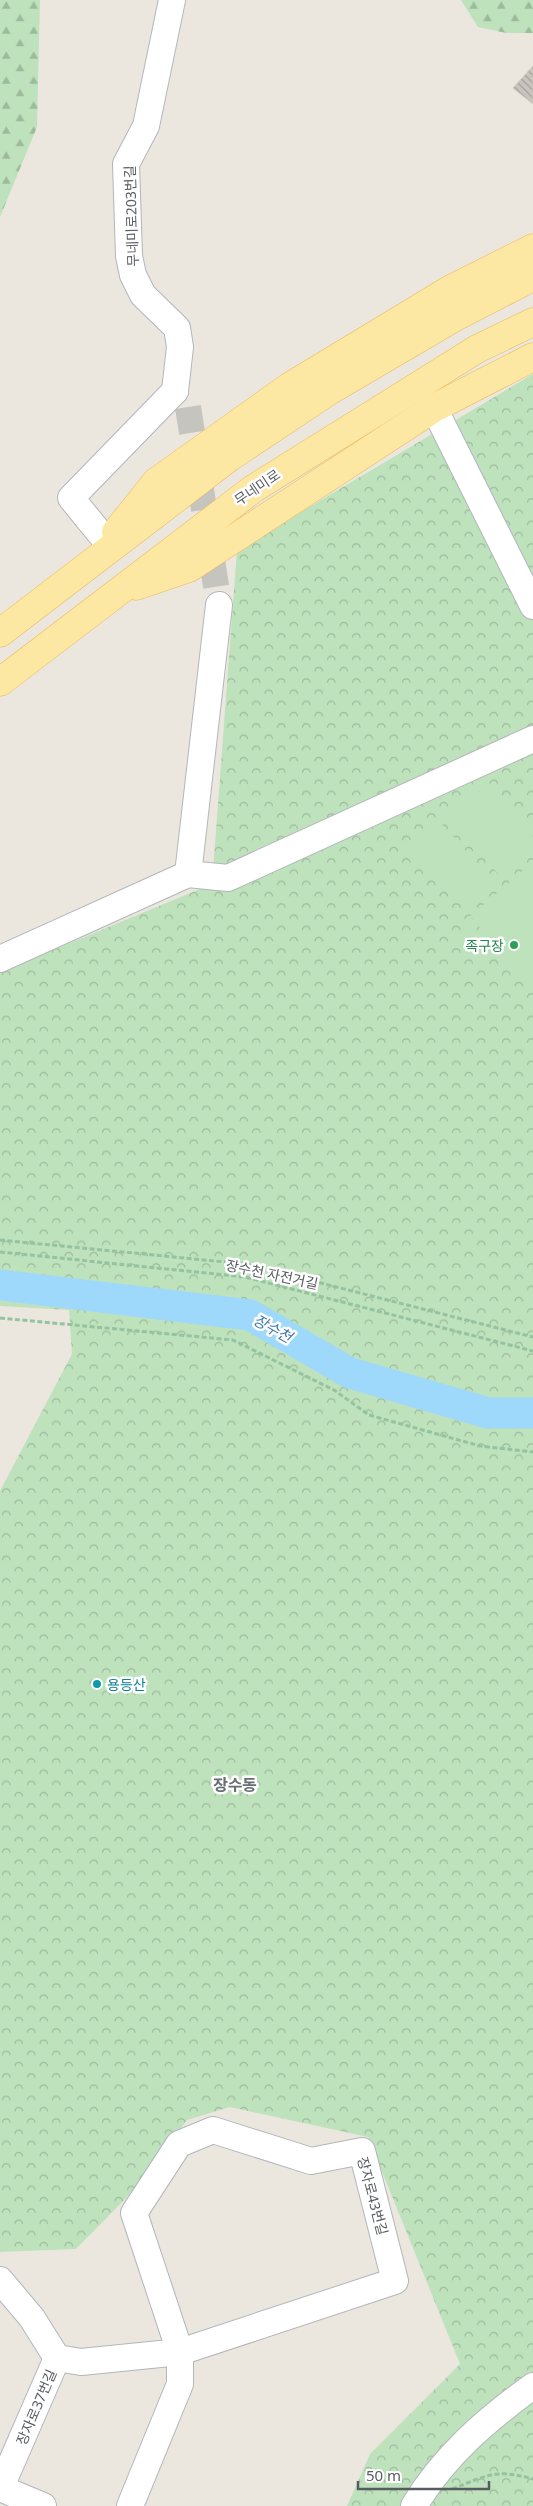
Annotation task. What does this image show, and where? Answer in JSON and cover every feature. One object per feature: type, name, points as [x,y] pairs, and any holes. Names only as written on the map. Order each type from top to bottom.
[{"type":"main road","points":[[88,566],[156,482],[290,387],[451,289],[533,248]]},
{"type":"main road","points":[[0,633],[230,458],[329,391],[457,316],[533,277]]},
{"type":"main road","name":"무네미로","points":[[0,682],[113,593],[253,489],[477,349],[533,322]]},
{"type":"main road","points":[[113,593],[190,568],[434,408],[533,358]]},
{"type":"street","name":"무네미로203번길","points":[[107,542],[71,498],[181,399],[180,347],[177,328],[143,295],[133,275],[129,256],[126,164],[146,126],[172,0]]},
{"type":"street","points":[[434,408],[533,606]]},
{"type":"street","points":[[188,874],[219,605]]},
{"type":"street","points":[[0,959],[188,874],[228,878],[533,739]]},
{"type":"street","name":"장자로43번길","points":[[130,2506],[180,2384],[180,2352],[134,2213],[179,2144],[213,2130],[311,2161],[362,2150],[395,2281],[180,2352]]},
{"type":"street","name":"장자로37번길","points":[[0,2280],[32,2318],[57,2358],[0,2488]]},
{"type":"street","points":[[57,2358],[81,2362],[180,2352]]},
{"type":"street","points":[[414,2506],[425,2488],[459,2446],[495,2414],[533,2386]]},
{"type":"street","points":[[0,2488],[43,2506]]},
{"type":"path","points":[[0,1240],[246,1264],[533,1337]]},
{"type":"path","name":"장수천 자전거길","points":[[0,1252],[245,1277],[533,1351]]},
{"type":"path","points":[[0,1318],[233,1340],[334,1390],[369,1416],[480,1446],[533,1452]]},
{"type":"path","points":[[446,2491],[480,2477],[499,2472],[533,2479]]},
{"type":"green space","points":[[0,0],[40,0],[37,127],[0,217]]},
{"type":"green space","points":[[461,0],[533,0],[533,33],[506,33],[478,27]]},
{"type":"green space","points":[[533,374],[533,2506],[347,2506],[370,2454],[460,2364],[368,2137],[230,2107],[187,2120],[128,2196],[76,2249],[0,2252],[0,1491],[72,1354],[69,1310],[0,1306],[0,972],[212,884],[237,550]]},
{"type":"green space","points":[[486,785],[533,837],[533,846],[500,876],[448,818]]},
{"type":"green space","points":[[441,823],[493,881],[463,907],[412,848]]},
{"type":"green space","name":"족구장","points":[[533,862],[533,973],[525,980],[470,916]]},
{"type":"building","points":[[533,66],[533,104],[513,88]]},
{"type":"waterway","name":"장수천","points":[[0,1285],[250,1315],[350,1373],[488,1413],[533,1413]]},
{"type":"tunnel","points":[[188,407],[219,605]]},
{"type":"place","name":"족구장","points":[[514,945]]},
{"type":"place","name":"용등산","points":[[97,1684]]},
{"type":"district","name":"장수동","points":[[235,1785]]}]
